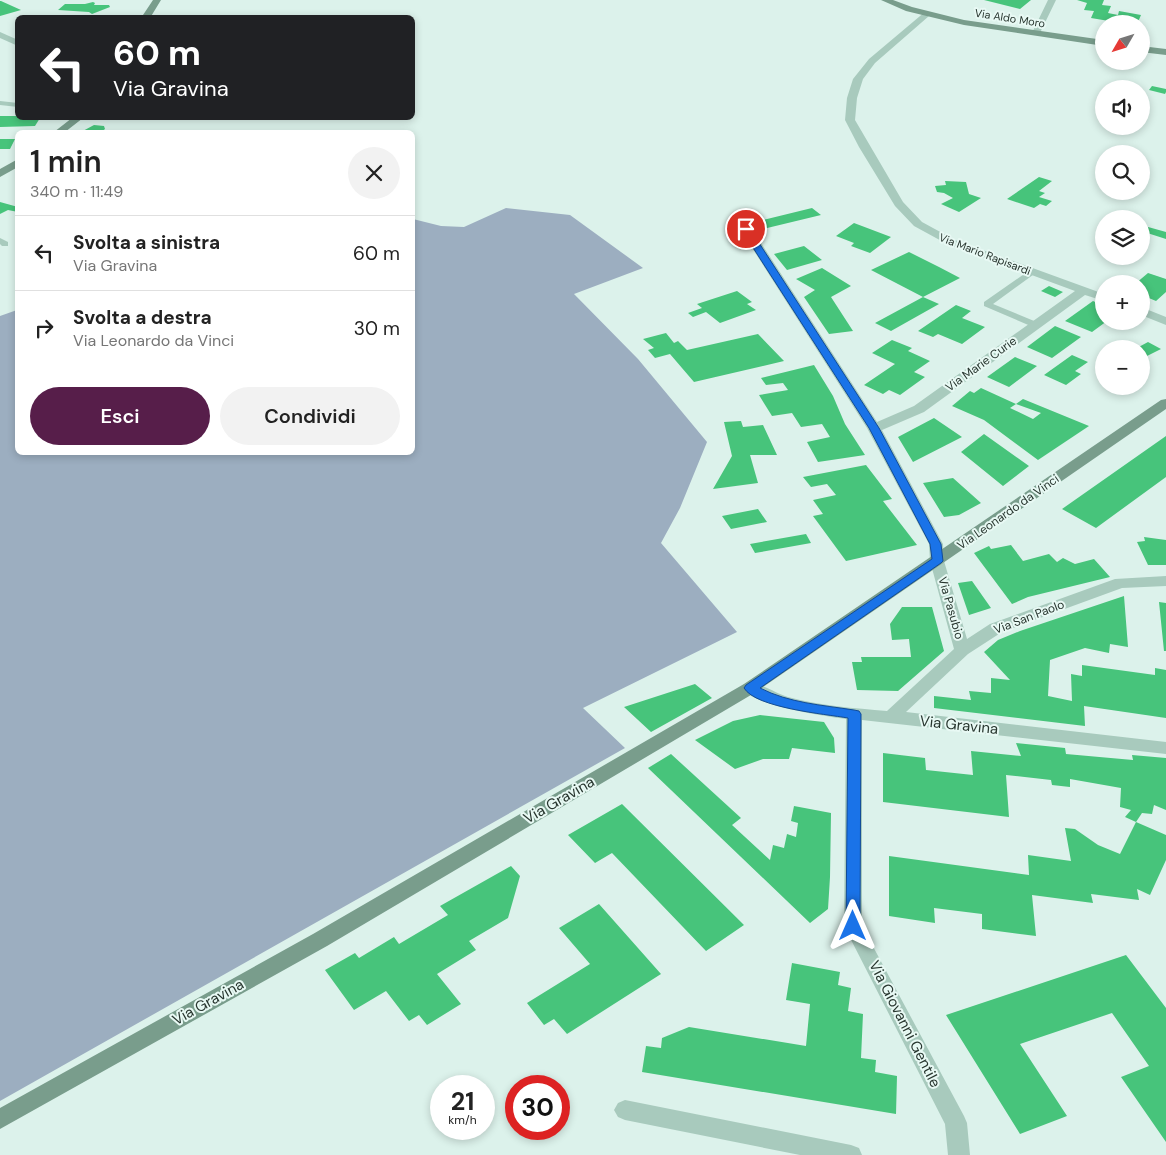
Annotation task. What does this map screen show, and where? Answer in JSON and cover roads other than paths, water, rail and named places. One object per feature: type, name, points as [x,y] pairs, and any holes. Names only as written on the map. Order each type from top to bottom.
[{"type":"street","points":[[147,15],[157,0]]},
{"type":"street","name":"Via Aldo Moro","points":[[886,0],[926,14],[978,25],[1095,42]]},
{"type":"street","points":[[1036,33],[1052,0]]},
{"type":"street","name":"Via Mario Rapisardi","points":[[926,14],[882,51],[858,79],[852,98],[850,120],[864,147],[899,204],[918,224],[936,236],[1095,294]]},
{"type":"street","points":[[0,35],[15,42]]},
{"type":"street","points":[[1150,50],[1166,52]]},
{"type":"street","points":[[62,130],[75,120]]},
{"type":"street","name":"Via Pasubio","points":[[746,229],[874,428],[936,544],[938,561],[962,650]]},
{"type":"street","name":"Via Marie Curie","points":[[874,428],[918,409],[1084,290]]},
{"type":"street","points":[[1150,315],[1166,321]]},
{"type":"street","name":"Via Leonardo da Vinci","points":[[750,688],[1166,403]]},
{"type":"street","name":"Via San Paolo","points":[[891,717],[962,650],[996,628],[1120,584],[1166,581]]},
{"type":"street","name":"Via Gravina","points":[[0,1119],[320,940],[750,688],[769,698],[793,705],[854,714],[1166,748]]},
{"type":"street","name":"Via Giovanni Gentile","points":[[854,714],[853,926],[956,1123],[959,1155]]},
{"type":"street","points":[[625,1110],[851,1155]]},
{"type":"lane","points":[[0,103],[15,105]]},
{"type":"lane","points":[[1033,272],[987,304],[1036,324]]}]
